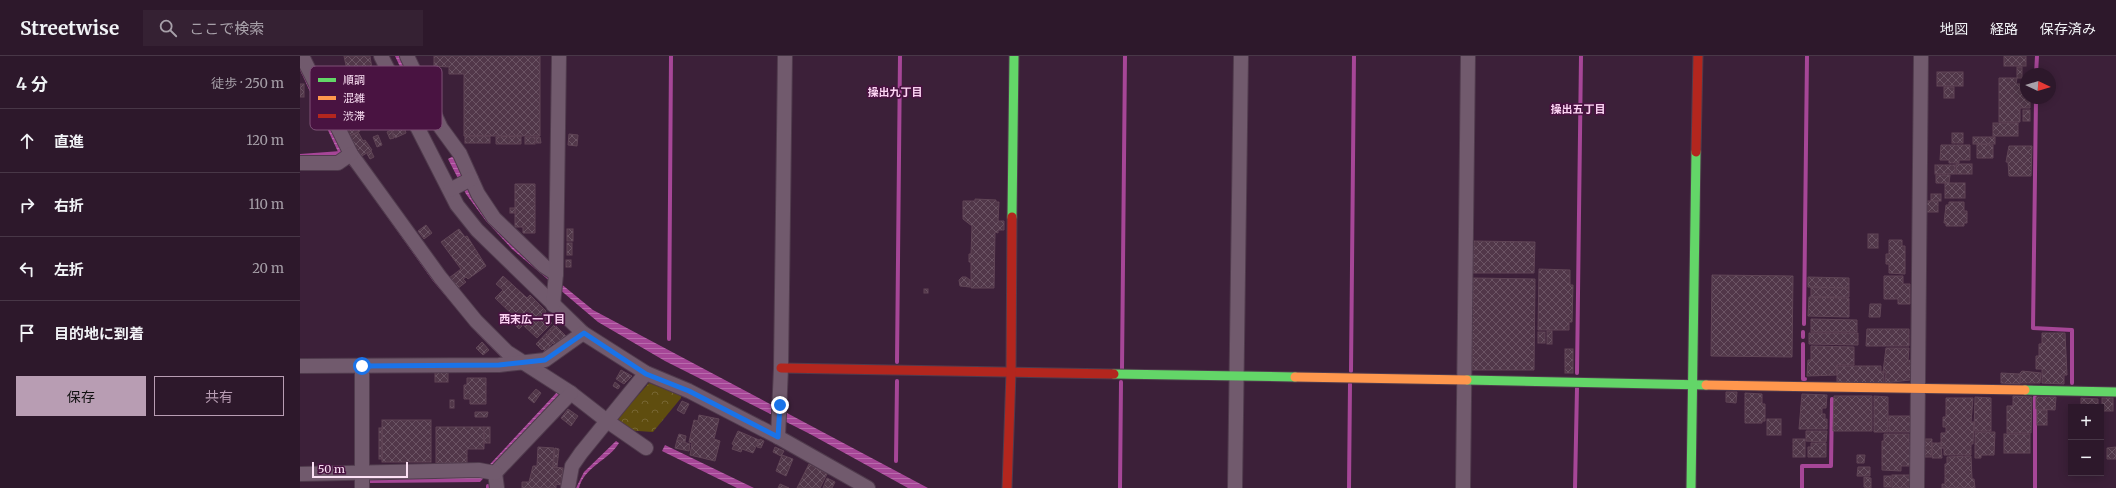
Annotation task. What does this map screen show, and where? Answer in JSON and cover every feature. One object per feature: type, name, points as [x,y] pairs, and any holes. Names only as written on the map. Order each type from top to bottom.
[{"type":"street","points":[[302,56],[310,72]]},
{"type":"street","points":[[381,56],[387,66]]},
{"type":"street","points":[[407,56],[412,66]]},
{"type":"street","points":[[552,305],[556,274],[559,56]]},
{"type":"street","points":[[778,437],[781,368],[785,56]]},
{"type":"street","points":[[1007,488],[1011,372],[1014,56]]},
{"type":"street","points":[[1235,488],[1238,376],[1241,56]]},
{"type":"street","points":[[1463,488],[1468,56]]},
{"type":"street","points":[[1691,488],[1694,385],[1698,56]]},
{"type":"street","points":[[1917,488],[1920,56]]},
{"type":"street","points":[[442,129],[460,154],[462,184],[457,205],[477,230],[552,305],[584,333],[646,374],[689,391],[778,437],[868,488]]},
{"type":"street","points":[[338,130],[350,154],[440,278],[476,321],[517,363],[571,393],[607,421],[646,448]]},
{"type":"street","points":[[428,130],[462,184],[478,194],[494,218],[544,266],[556,274]]},
{"type":"street","points":[[300,163],[338,163],[350,154]]},
{"type":"street","points":[[300,366],[517,363],[545,360],[584,333]]},
{"type":"street","points":[[362,366],[362,488]]},
{"type":"street","points":[[781,368],[1917,390],[2116,392]]},
{"type":"street","points":[[568,488],[572,466],[646,374]]},
{"type":"street","points":[[496,488],[495,473],[571,393]]},
{"type":"street","points":[[300,474],[362,474],[479,470],[495,473]]},
{"type":"green space","points":[[649,383],[681,395],[681,398],[653,432],[623,430],[617,419]]},
{"type":"shaded area","points":[[395,56],[403,56],[408,66],[400,66]]},
{"type":"shaded area","points":[[300,62],[310,78],[310,92],[300,70]]},
{"type":"shaded area","points":[[328,130],[343,130],[436,277],[553,388],[502,358],[478,334],[433,281],[353,169],[339,154]]},
{"type":"shaded area","points":[[455,155],[471,189],[549,274],[593,310],[928,488],[908,488],[810,434],[665,361],[598,322],[512,249],[486,221],[466,194],[448,159]]},
{"type":"shaded area","points":[[559,390],[562,393],[480,482],[369,483],[370,477],[479,476]]},
{"type":"shaded area","points":[[616,441],[619,443],[615,449],[586,474],[579,488],[576,488],[584,472]]},
{"type":"shaded area","points":[[665,445],[754,488],[737,488],[662,451]]},
{"type":"building","points":[[344,56],[370,56],[372,66],[346,66]]},
{"type":"building","points":[[434,56],[540,56],[540,136],[464,136],[464,74],[449,74],[449,67],[434,66]]},
{"type":"building","points":[[2004,56],[2026,56],[2026,66],[2004,66]]},
{"type":"building","points":[[2017,67],[2022,67],[2020,68],[2020,78],[2017,78]]},
{"type":"building","points":[[1937,72],[1963,72],[1963,86],[1937,86]]},
{"type":"building","points":[[1999,78],[2017,78],[2016,84],[2020,84],[2020,104],[2030,104],[2030,108],[2020,108],[2020,122],[1999,122]]},
{"type":"building","points":[[300,84],[304,84],[304,97],[300,97]]},
{"type":"building","points":[[1944,87],[1954,87],[1954,98],[1944,98]]},
{"type":"building","points":[[2023,110],[2030,110],[2030,121],[2023,121]]},
{"type":"building","points":[[1993,123],[2018,123],[2018,136],[1993,136]]},
{"type":"building","points":[[344,130],[360,130],[360,131],[347,137]]},
{"type":"building","points":[[391,130],[394,138],[390,139],[387,132]]},
{"type":"building","points":[[392,130],[405,130],[406,133],[395,138]]},
{"type":"building","points":[[358,132],[363,141],[365,140],[372,150],[360,157],[349,137]]},
{"type":"building","points":[[1952,133],[1963,133],[1963,143],[1952,143]]},
{"type":"building","points":[[569,134],[578,135],[577,146],[568,145]]},
{"type":"building","points":[[378,135],[382,145],[377,147],[373,137]]},
{"type":"building","points":[[465,136],[490,136],[490,143],[465,143]]},
{"type":"building","points":[[521,136],[521,144],[496,144],[496,137]]},
{"type":"building","points":[[525,137],[535,137],[535,144],[525,144]]},
{"type":"building","points":[[536,137],[540,137],[541,143],[536,143]]},
{"type":"building","points":[[1973,137],[1995,137],[1995,144],[1973,144]]},
{"type":"building","points":[[1977,144],[1993,145],[1993,158],[1977,158]]},
{"type":"building","points":[[1941,145],[1970,145],[1970,160],[1959,160],[1959,163],[1949,163],[1949,160],[1940,160]]},
{"type":"building","points":[[2009,146],[2032,146],[2031,176],[2009,176],[2008,162],[2006,162]]},
{"type":"building","points":[[371,151],[374,157],[370,159],[367,154]]},
{"type":"building","points":[[1956,164],[1972,164],[1972,174],[1956,174]]},
{"type":"building","points":[[1935,165],[1955,165],[1955,174],[1935,174]]},
{"type":"building","points":[[1936,175],[1950,175],[1949,183],[1936,183]]},
{"type":"building","points":[[1945,183],[1965,183],[1965,198],[1945,198]]},
{"type":"building","points":[[515,184],[535,184],[535,233],[523,233],[523,227],[515,227]]},
{"type":"building","points":[[1931,194],[1941,194],[1941,201],[1931,201]]},
{"type":"building","points":[[975,199],[996,200],[996,202],[999,202],[998,221],[1004,221],[1004,230],[998,230],[998,233],[995,232],[994,288],[971,288],[971,262],[969,262],[969,254],[971,254],[972,226],[963,219],[963,201],[975,201]]},
{"type":"building","points":[[1926,201],[1938,201],[1938,212],[1926,212]]},
{"type":"building","points":[[1949,202],[1964,202],[1964,211],[1967,211],[1967,223],[1964,223],[1964,226],[1946,226],[1946,223],[1944,223],[1946,205],[1949,205]]},
{"type":"building","points":[[510,208],[515,208],[515,213],[510,213]]},
{"type":"building","points":[[426,225],[432,233],[424,239],[418,231]]},
{"type":"building","points":[[459,229],[465,237],[467,236],[486,266],[468,279],[466,277],[463,279],[466,282],[457,289],[449,278],[461,269],[441,242]]},
{"type":"building","points":[[567,229],[573,229],[573,241],[567,241]]},
{"type":"building","points":[[1868,234],[1878,234],[1878,248],[1868,248]]},
{"type":"building","points":[[1889,240],[1902,240],[1902,246],[1905,246],[1905,274],[1889,273],[1889,264],[1886,264],[1886,254],[1889,254]]},
{"type":"building","points":[[1474,241],[1535,242],[1534,273],[1473,273]]},
{"type":"building","points":[[567,243],[572,243],[572,255],[567,255]]},
{"type":"building","points":[[566,260],[571,260],[571,267],[566,267]]},
{"type":"building","points":[[1539,269],[1570,270],[1570,285],[1573,285],[1572,322],[1569,322],[1569,330],[1538,330]]},
{"type":"building","points":[[1712,275],[1793,276],[1792,357],[1711,356]]},
{"type":"building","points":[[503,276],[527,298],[530,295],[546,311],[544,315],[552,323],[537,338],[523,325],[519,329],[510,320],[514,316],[495,298],[503,290],[496,284]]},
{"type":"building","points":[[1884,276],[1903,276],[1903,284],[1910,284],[1910,304],[1898,304],[1898,299],[1884,299]]},
{"type":"building","points":[[962,277],[966,277],[970,280],[970,287],[960,286],[959,280]]},
{"type":"building","points":[[1808,277],[1849,278],[1849,288],[1808,287]]},
{"type":"building","points":[[1473,278],[1535,279],[1534,370],[1472,370]]},
{"type":"building","points":[[1811,287],[1849,288],[1849,297],[1811,297]]},
{"type":"building","points":[[924,289],[928,289],[928,293],[924,293]]},
{"type":"building","points":[[1809,297],[1849,298],[1849,317],[1808,316]]},
{"type":"building","points":[[1870,304],[1881,304],[1880,317],[1869,317]]},
{"type":"building","points":[[1811,319],[1857,320],[1857,332],[1811,332]]},
{"type":"building","points":[[555,324],[557,326],[546,337],[553,343],[545,351],[543,349],[542,350],[536,344]]},
{"type":"building","points":[[557,327],[566,336],[556,346],[547,337]]},
{"type":"building","points":[[1867,329],[1909,329],[1909,346],[1866,346]]},
{"type":"building","points":[[1547,331],[1552,331],[1552,344],[1547,344]]},
{"type":"building","points":[[1538,332],[1545,332],[1545,343],[1538,343]]},
{"type":"building","points":[[1809,333],[1858,333],[1858,345],[1809,344]]},
{"type":"building","points":[[2042,333],[2065,333],[2067,375],[2064,375],[2064,384],[2042,383],[2042,369],[2036,369],[2036,356],[2039,356],[2039,344],[2042,344]]},
{"type":"building","points":[[482,342],[489,350],[483,355],[476,348]]},
{"type":"building","points":[[1811,346],[1854,347],[1854,365],[1837,365],[1837,375],[1807,376],[1808,360],[1811,360]]},
{"type":"building","points":[[1886,348],[1909,348],[1908,360],[1912,361],[1912,378],[1910,380],[1885,383],[1886,372],[1883,372]]},
{"type":"building","points":[[1565,349],[1573,349],[1573,373],[1565,373]]},
{"type":"building","points":[[1837,366],[1881,366],[1881,372],[1884,372],[1884,383],[1837,382]]},
{"type":"building","points":[[621,370],[632,376],[624,384],[616,379]]},
{"type":"building","points":[[2022,371],[2041,373],[2040,383],[2020,383],[2020,373]]},
{"type":"building","points":[[435,372],[448,372],[448,382],[435,382]]},
{"type":"building","points":[[2001,373],[2020,374],[2020,384],[2001,383]]},
{"type":"building","points":[[467,378],[486,378],[486,404],[470,404],[470,399],[464,399],[464,385],[467,385]]},
{"type":"building","points":[[615,382],[620,386],[618,389],[613,386]]},
{"type":"building","points":[[536,389],[541,393],[534,403],[528,398]]},
{"type":"building","points":[[1726,392],[1737,392],[1736,403],[1726,402]]},
{"type":"building","points":[[1745,393],[1762,394],[1762,404],[1765,404],[1765,421],[1762,421],[1762,423],[1745,423]]},
{"type":"building","points":[[1802,394],[1827,395],[1826,408],[1822,408],[1822,414],[1825,414],[1825,419],[1827,419],[1827,429],[1799,429]]},
{"type":"building","points":[[1834,396],[1872,396],[1872,431],[1833,431]]},
{"type":"building","points":[[1874,396],[1888,397],[1888,432],[1874,432]]},
{"type":"building","points":[[2013,396],[2032,397],[2031,433],[2007,433],[2007,406],[2013,406]]},
{"type":"building","points":[[1975,397],[1991,398],[1991,431],[1974,431]]},
{"type":"building","points":[[2036,397],[2056,397],[2055,410],[2036,409]]},
{"type":"building","points":[[1946,398],[1973,398],[1971,422],[1974,422],[1971,455],[1944,455],[1944,448],[1941,448],[1941,433],[1946,433],[1946,427],[1943,427],[1943,417],[1946,417]]},
{"type":"building","points":[[2081,398],[2098,399],[2098,404],[2081,404]]},
{"type":"building","points":[[2102,398],[2113,398],[2113,411],[2104,411],[2104,404],[2102,404]]},
{"type":"building","points":[[450,400],[454,400],[454,408],[450,408]]},
{"type":"building","points":[[682,401],[689,404],[684,414],[677,410]]},
{"type":"building","points":[[568,409],[578,416],[571,426],[561,418]]},
{"type":"building","points":[[2037,410],[2047,410],[2047,425],[2037,425]]},
{"type":"building","points":[[475,412],[488,412],[487,417],[475,417]]},
{"type":"building","points":[[699,415],[719,419],[714,439],[720,441],[715,461],[690,455],[692,443],[689,442],[694,420],[698,421]]},
{"type":"building","points":[[1889,416],[1912,416],[1912,432],[1889,432]]},
{"type":"building","points":[[1767,419],[1781,419],[1781,435],[1767,435]]},
{"type":"building","points":[[382,420],[431,420],[431,462],[382,462]]},
{"type":"building","points":[[436,427],[484,427],[484,449],[467,449],[467,463],[436,463]]},
{"type":"building","points":[[484,427],[490,427],[490,443],[484,443]]},
{"type":"building","points":[[379,428],[382,428],[382,459],[379,459]]},
{"type":"building","points":[[738,431],[759,440],[753,453],[742,449],[741,452],[732,449],[734,445],[732,444]]},
{"type":"building","points":[[1806,431],[1827,431],[1826,442],[1806,441]]},
{"type":"building","points":[[1975,432],[1995,432],[1994,455],[1981,455],[1981,458],[1975,458]]},
{"type":"building","points":[[679,434],[686,436],[685,442],[677,440]]},
{"type":"building","points":[[1884,434],[1909,434],[1909,443],[1912,443],[1911,466],[1901,466],[1901,471],[1882,470],[1882,441],[1884,441]]},
{"type":"building","points":[[2004,434],[2030,434],[2030,453],[2004,453]]},
{"type":"building","points":[[760,439],[764,441],[761,448],[757,447]]},
{"type":"building","points":[[1793,439],[1805,439],[1805,457],[1793,457]]},
{"type":"building","points":[[1925,439],[1932,439],[1931,457],[1925,457]]},
{"type":"building","points":[[677,440],[690,444],[689,451],[675,448]]},
{"type":"building","points":[[1811,443],[1826,443],[1826,457],[1808,457],[1808,447],[1811,447]]},
{"type":"building","points":[[1932,443],[1941,443],[1942,458],[1932,458]]},
{"type":"building","points":[[538,447],[554,448],[553,467],[563,468],[561,485],[556,484],[556,488],[522,488],[522,482],[529,482],[533,466],[537,466]]},
{"type":"building","points":[[775,447],[784,451],[781,456],[773,452]]},
{"type":"building","points":[[2116,447],[2116,459],[2107,459],[2107,448]]},
{"type":"building","points":[[555,448],[559,449],[557,467],[553,467]]},
{"type":"building","points":[[782,455],[793,459],[786,476],[776,471]]},
{"type":"building","points":[[1857,455],[1865,455],[1864,463],[1857,463]]},
{"type":"building","points":[[1971,456],[1972,479],[1974,479],[1975,488],[1942,488],[1942,484],[1945,484],[1945,464],[1947,464],[1947,457]]},
{"type":"building","points":[[809,464],[827,474],[820,488],[797,488]]},
{"type":"building","points":[[1858,467],[1870,467],[1870,476],[1857,476]]},
{"type":"building","points":[[1892,475],[1910,475],[1910,488],[1892,488]]},
{"type":"building","points":[[1884,476],[1891,476],[1891,487],[1884,487]]},
{"type":"building","points":[[1864,477],[1871,478],[1871,488],[1864,487]]},
{"type":"building","points":[[827,478],[835,482],[832,488],[823,488]]},
{"type":"building","points":[[780,484],[789,488],[778,488]]},
{"type":"waterway","points":[[669,339],[671,56]]},
{"type":"waterway","points":[[897,362],[900,56]]},
{"type":"waterway","points":[[1122,369],[1125,56]]},
{"type":"waterway","points":[[1351,371],[1354,56]]},
{"type":"waterway","points":[[1577,373],[1581,56]]},
{"type":"waterway","points":[[1804,324],[1807,56]]},
{"type":"waterway","points":[[2036,68],[2037,56]]},
{"type":"waterway","points":[[2036,104],[2033,328],[2072,330],[2072,383]]},
{"type":"waterway","points":[[300,156],[341,153]]},
{"type":"waterway","points":[[1803,332],[1803,337]]},
{"type":"waterway","points":[[1803,344],[1803,379],[1805,379]]},
{"type":"waterway","points":[[896,461],[897,381]]},
{"type":"waterway","points":[[1120,488],[1121,382]]},
{"type":"waterway","points":[[1349,488],[1350,384]]},
{"type":"waterway","points":[[1575,488],[1577,388]]},
{"type":"waterway","points":[[2035,397],[2035,488]]},
{"type":"waterway","points":[[1802,488],[1802,466],[1831,466],[1832,399]]},
{"type":"traffic: fast","points":[[1012,217],[1014,56]]},
{"type":"traffic: fast","points":[[1691,488],[1696,152]]},
{"type":"traffic: fast","points":[[1114,374],[1295,377]]},
{"type":"traffic: fast","points":[[1467,380],[1706,385]]},
{"type":"traffic: fast","points":[[2025,390],[2116,392]]},
{"type":"traffic: slow","points":[[1295,377],[1467,380]]},
{"type":"traffic: slow","points":[[1706,385],[2025,390]]},
{"type":"traffic: jam","points":[[1696,152],[1698,56]]},
{"type":"traffic: jam","points":[[1007,488],[1011,372],[1012,217]]},
{"type":"traffic: jam","points":[[781,368],[1114,374]]},
{"type":"district","name":"操出九丁目","points":[[895,92]]},
{"type":"district","name":"操出五丁目","points":[[1578,109]]},
{"type":"district","name":"西末広一丁目","points":[[532,319]]},
{"type":"route","points":[[362,366],[499,365],[545,360],[584,333],[646,374],[689,391],[778,437],[780,405]]}]
